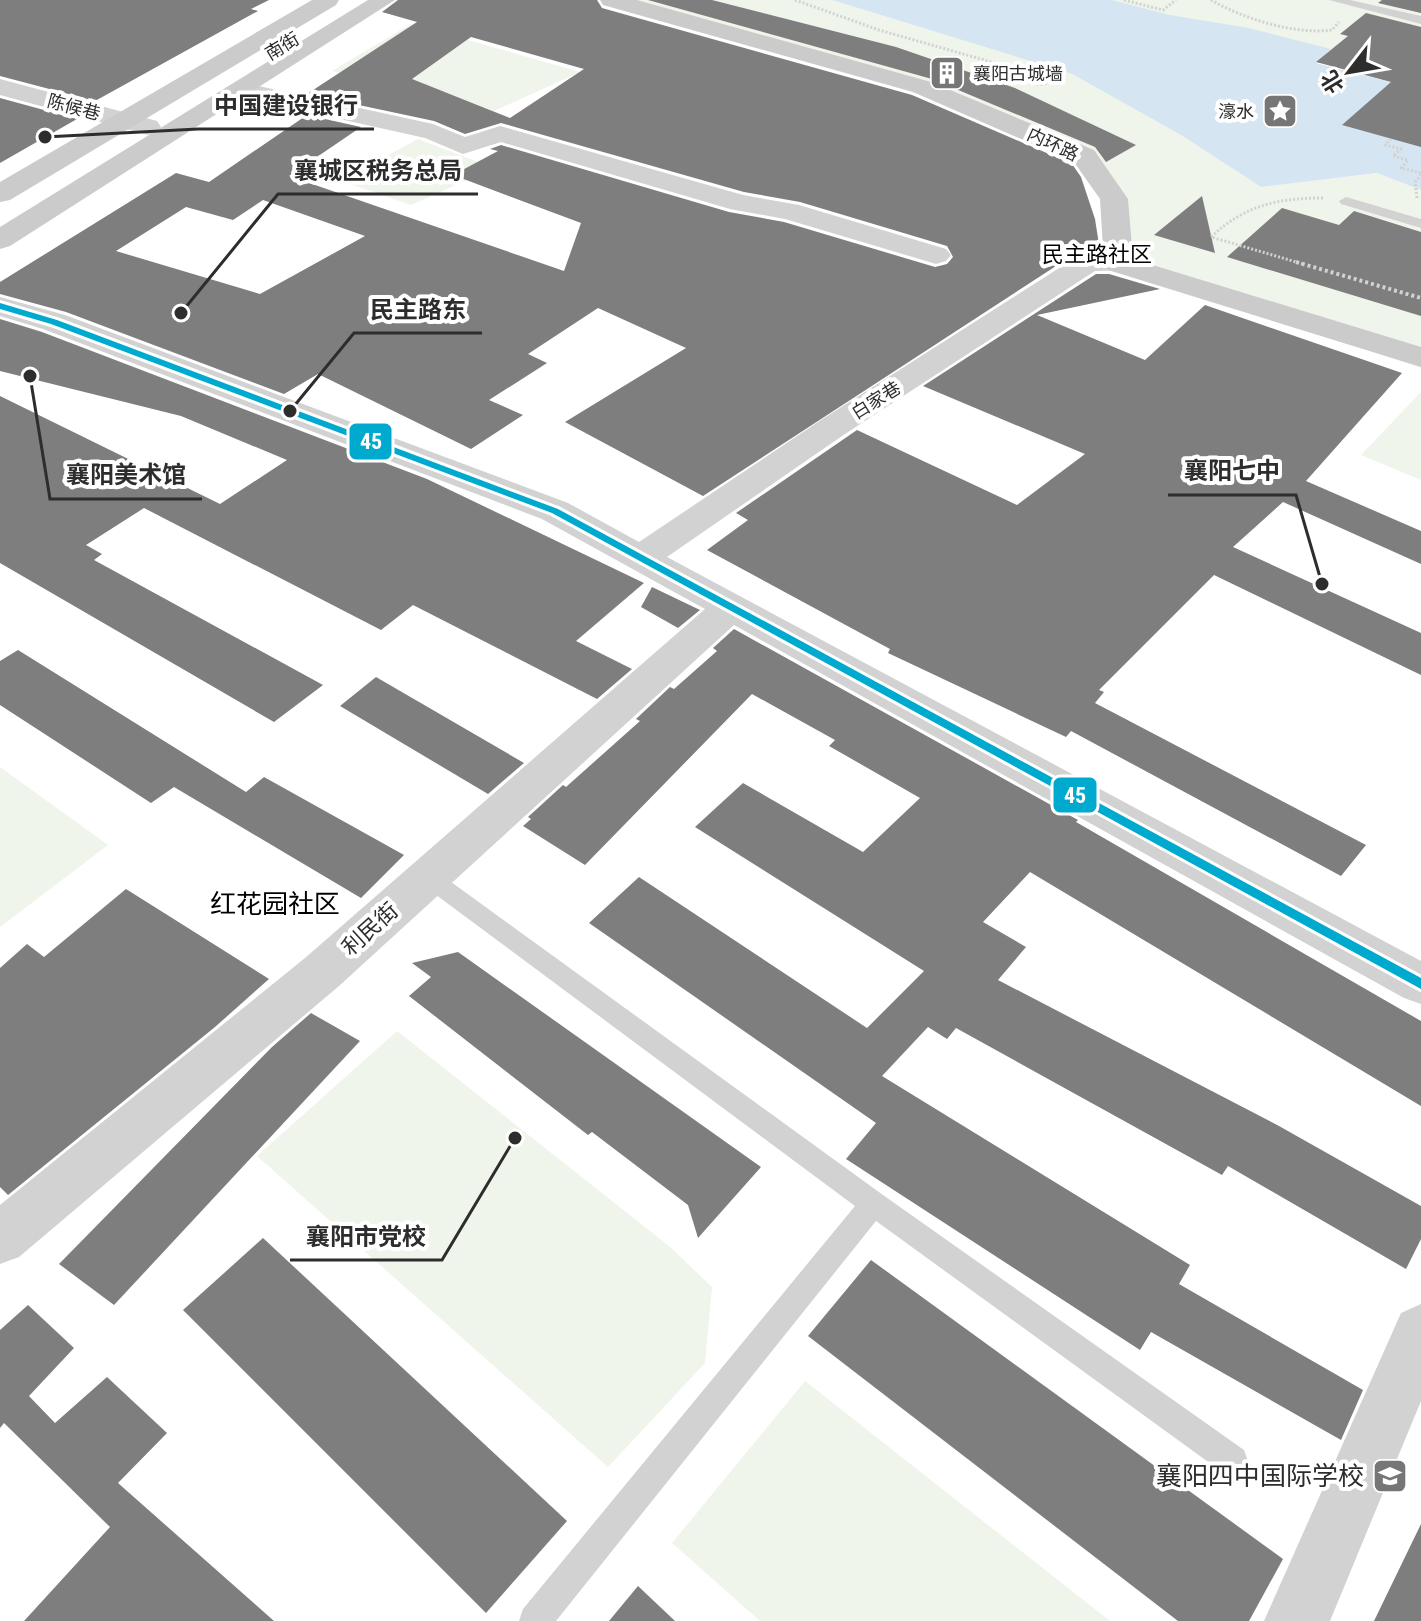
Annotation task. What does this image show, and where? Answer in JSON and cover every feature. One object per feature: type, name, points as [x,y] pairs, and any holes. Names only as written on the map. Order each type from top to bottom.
[{"type":"street","points":[[0,175],[125,121],[304,0]]},
{"type":"street","name":"南街","points":[[0,194],[328,0]]},
{"type":"street","name":"南街","points":[[0,217],[125,121],[359,0]]},
{"type":"street","points":[[0,240],[384,0]]},
{"type":"street","name":"内环路","points":[[611,0],[922,87],[1084,156],[1114,199],[1119,264]]},
{"type":"street","name":"陈候巷","points":[[0,87],[125,121]]},
{"type":"street","points":[[240,90],[433,132],[463,146],[500,134],[740,203],[789,211],[936,255]]},
{"type":"street","name":"白家巷","points":[[640,558],[833,427],[1089,262],[1119,264]]},
{"type":"street","points":[[1119,264],[1421,357]]},
{"type":"street","points":[[0,306],[54,322],[555,511],[1421,984]]},
{"type":"street","name":"利民街","points":[[0,1239],[322,972],[731,607]]},
{"type":"street","points":[[1297,1621],[1421,1332]]},
{"type":"lane","points":[[1335,0],[1421,20]]},
{"type":"lane","points":[[1346,201],[1421,224]]},
{"type":"lane","points":[[428,877],[873,1204],[1233,1461]]},
{"type":"lane","points":[[535,1621],[873,1204]]},
{"type":"path","points":[[795,0],[890,36],[951,49],[1023,71],[1045,69],[1059,75],[1060,80],[1046,85],[1032,84],[1021,79],[1023,71]]},
{"type":"path","points":[[1124,0],[1163,10],[1176,0]]},
{"type":"path","points":[[1211,0],[1225,8],[1249,12],[1308,32],[1332,30],[1348,3]]},
{"type":"path","points":[[1391,139],[1385,145],[1401,149],[1393,156],[1408,160],[1401,168],[1421,173]]},
{"type":"path","points":[[1346,201],[1293,198],[1263,203],[1227,221],[1211,237],[1421,298]]},
{"type":"shaded area","points":[[611,0],[832,0],[1072,74],[1181,135],[1261,187],[1378,173],[1421,190],[1421,368],[1119,264],[1114,199],[1083,156],[922,87]]},
{"type":"shaded area","points":[[1112,0],[1421,0],[1421,86],[1410,87],[1372,77]]},
{"type":"shaded area","points":[[411,24],[580,72],[494,111],[447,93],[332,71]]},
{"type":"shaded area","points":[[418,139],[494,168],[411,205],[341,181]]},
{"type":"shaded area","points":[[1421,392],[1421,480],[1361,455]]},
{"type":"shaded area","points":[[0,767],[108,845],[0,927]]},
{"type":"shaded area","points":[[397,1031],[669,1246],[712,1287],[705,1363],[608,1467],[257,1156]]},
{"type":"shaded area","points":[[805,1381],[1110,1621],[760,1621],[672,1543]]},
{"type":"water","name":"濠水","points":[[832,0],[1112,0],[1170,15],[1249,28],[1331,49],[1316,63],[1409,87],[1421,86],[1421,190],[1377,173],[1261,187],[1181,135],[1072,74]]},
{"type":"building","points":[[0,0],[269,0],[251,9],[258,11],[95,101],[0,76]]},
{"type":"building","points":[[398,0],[597,0],[602,8],[912,95],[1072,164],[1081,177],[1095,219],[1100,251],[1076,253],[703,496],[565,422],[686,348],[598,308],[528,354],[547,363],[489,400],[523,415],[471,449],[318,374],[284,394],[66,312],[0,294],[0,282],[176,173],[209,182],[307,115],[361,127],[289,176],[564,271],[581,223],[453,175],[498,151],[490,149],[501,145],[729,212],[784,222],[935,267],[947,264],[953,257],[947,246],[800,202],[744,192],[501,123],[465,134],[434,121],[307,94],[417,22],[382,12]],"holes":[[[471,37],[584,69],[510,118],[412,79]],[[263,200],[365,236],[260,294],[116,251],[186,207],[233,220]]]},
{"type":"building","name":"襄阳古城墙","points":[[648,0],[712,0],[896,47],[1015,88],[1136,145],[1106,162],[1095,147],[932,79]]},
{"type":"building","points":[[1382,0],[1421,0],[1421,13],[1378,3]]},
{"type":"building","points":[[1366,13],[1421,27],[1421,147],[1342,125],[1391,82],[1316,62],[1348,36],[1340,34]]},
{"type":"building","points":[[0,98],[77,119],[0,163]]},
{"type":"building","points":[[1202,196],[1215,253],[1154,235]]},
{"type":"building","points":[[1282,208],[1339,225],[1354,211],[1421,232],[1421,316],[1227,257]]},
{"type":"building","points":[[1096,274],[1109,274],[1160,289],[1037,315],[1145,360],[1205,305],[1402,373],[1306,481],[1421,531],[1421,564],[1283,502],[1233,547],[1421,633],[1421,675],[1214,575],[1099,690],[1104,692],[1095,703],[1366,845],[1341,876],[1071,731],[1066,737],[888,653],[890,649],[707,550],[748,520],[736,513],[857,430],[1017,505],[1085,454],[923,386]]},
{"type":"building","points":[[0,319],[42,332],[427,479],[644,583],[576,641],[632,669],[597,699],[413,605],[381,630],[144,508],[86,545],[102,554],[94,560],[323,685],[274,722],[0,563],[0,396],[220,504],[287,460],[181,416],[0,371]]},
{"type":"building","points":[[652,587],[700,610],[678,628],[641,607]]},
{"type":"building","points":[[734,629],[1078,820],[1076,822],[1421,1021],[1421,1106],[1030,872],[983,922],[1026,947],[998,980],[1279,1126],[1421,1206],[1421,1239],[1406,1269],[1228,1166],[1222,1175],[956,1028],[947,1039],[928,1027],[882,1076],[1190,1265],[1179,1284],[1363,1390],[1341,1440],[1151,1332],[1140,1350],[846,1159],[876,1123],[589,923],[639,877],[867,1028],[924,971],[695,827],[743,783],[863,852],[920,798],[829,746],[835,740],[752,694],[585,865],[523,826],[531,819],[528,817],[563,785],[566,787],[640,721],[636,719],[670,687],[674,689],[717,651],[713,648]]},
{"type":"building","points":[[18,650],[246,792],[264,777],[404,855],[361,898],[174,787],[151,803],[0,705],[0,661]]},
{"type":"building","points":[[376,677],[524,763],[488,794],[340,706]]},
{"type":"building","points":[[126,889],[269,979],[215,1027],[8,1195],[0,1187],[0,968],[27,944],[44,957]]},
{"type":"building","points":[[458,952],[761,1167],[698,1238],[688,1205],[592,1132],[588,1135],[409,996],[431,977],[412,963]]},
{"type":"building","points":[[311,1013],[360,1041],[114,1305],[59,1264],[272,1047]]},
{"type":"building","points":[[263,1238],[567,1521],[486,1613],[183,1310]]},
{"type":"building","points":[[871,1260],[1283,1559],[1249,1621],[1178,1621],[808,1336]]},
{"type":"building","points":[[28,1305],[74,1348],[29,1396],[55,1423],[107,1377],[167,1433],[118,1483],[274,1621],[24,1621],[110,1527],[4,1423],[0,1428],[0,1330]]},
{"type":"building","points":[[1421,1524],[1421,1621],[1374,1621]]},
{"type":"building","points":[[638,1586],[675,1621],[609,1621]]},
{"type":"transit line","name":"45","points":[[0,306],[54,322],[555,511],[1421,984]]},
{"type":"place","name":"襄阳古城墙","points":[[947,73]]},
{"type":"place","name":"濠水","points":[[1280,111]]},
{"type":"place","name":"中国建设银行","points":[[45,137]]},
{"type":"place","name":"襄城区税务总局","points":[[181,313]]},
{"type":"place","name":"襄阳美术馆","points":[[30,376]]},
{"type":"place","name":"民主路东","points":[[290,411]]},
{"type":"place","name":"襄阳七中","points":[[1322,584]]},
{"type":"place","name":"襄阳市党校","points":[[515,1138]]},
{"type":"place","name":"襄阳四中国际学校","points":[[1390,1476]]},
{"type":"district","name":"民主路社区","points":[[1097,254]]},
{"type":"district","name":"红花园社区","points":[[275,904]]}]
